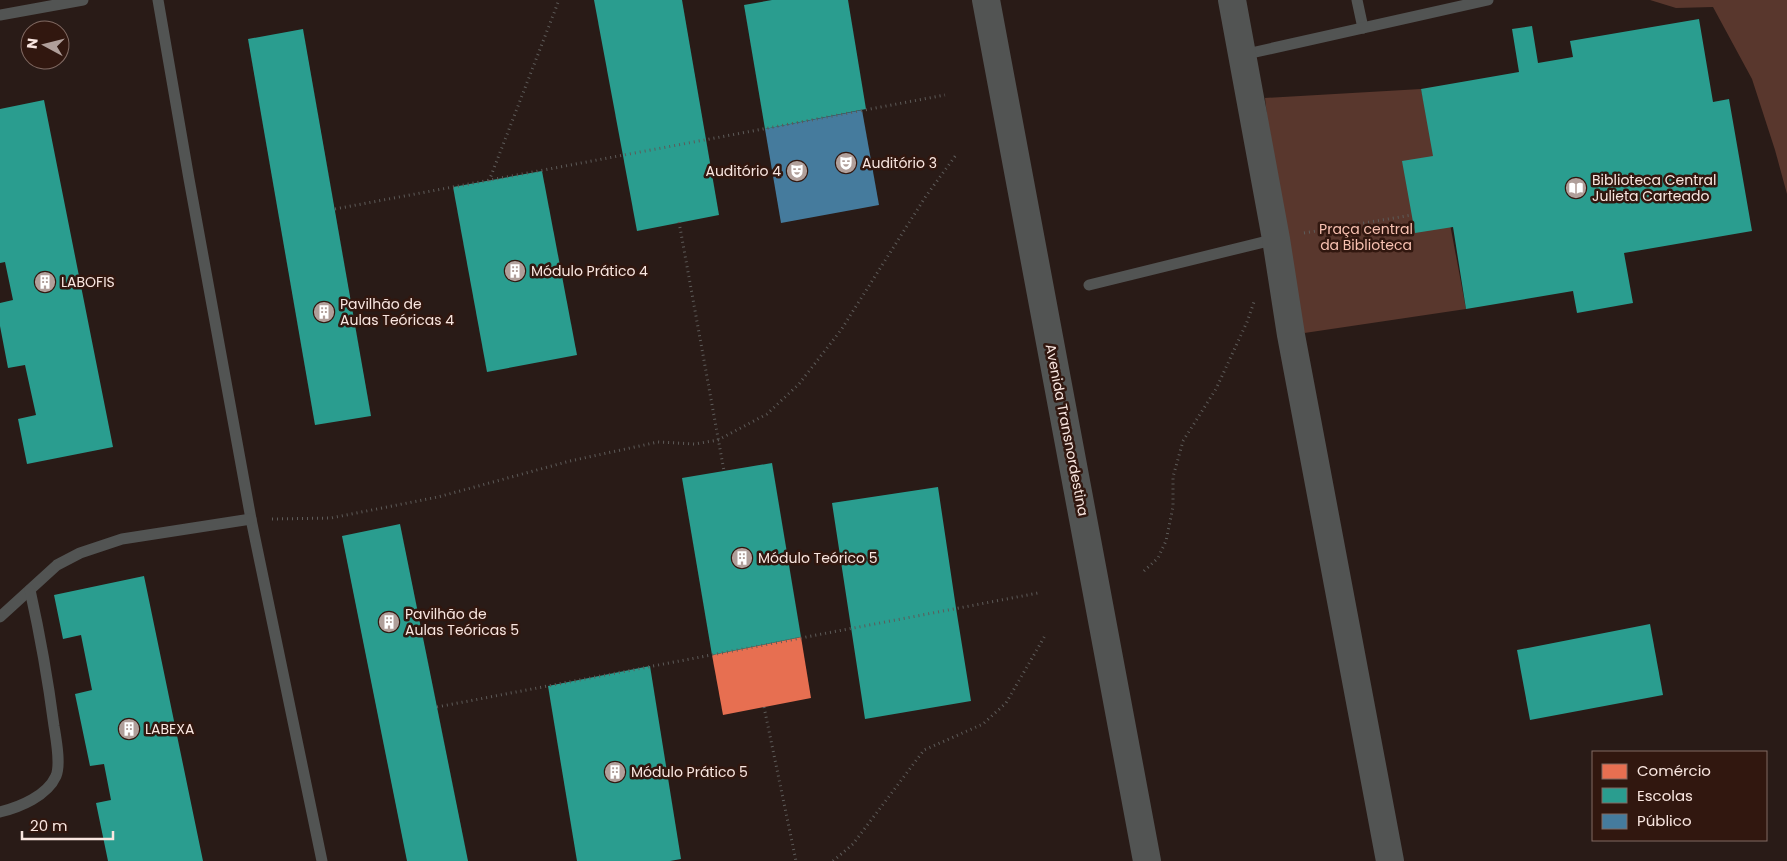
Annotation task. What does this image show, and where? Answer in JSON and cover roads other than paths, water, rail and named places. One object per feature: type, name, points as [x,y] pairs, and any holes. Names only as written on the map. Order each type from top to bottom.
[{"type":"street","name":"Avenida Transnordestina","points":[[986,0],[1147,861]]},
{"type":"street","points":[[1232,0],[1242,55],[1288,236],[1291,335],[1390,861]]},
{"type":"lane","points":[[0,15],[83,0]]},
{"type":"lane","points":[[158,0],[252,519],[322,861]]},
{"type":"lane","points":[[1357,0],[1363,28]]},
{"type":"lane","points":[[1242,55],[1471,2],[1488,0]]},
{"type":"lane","points":[[1089,285],[1288,236]]},
{"type":"lane","points":[[0,616],[57,565],[80,554],[122,540],[252,519]]},
{"type":"lane","points":[[0,812],[13,809],[47,790],[57,774],[58,752],[45,662],[30,590]]},
{"type":"place","name":"Auditório 3","points":[[846,163]]},
{"type":"place","name":"Auditório 4","points":[[797,171]]},
{"type":"place","name":"Biblioteca Central Julieta Carteado","points":[[1576,188]]},
{"type":"place","name":"Módulo Prático 4","points":[[515,271]]},
{"type":"place","name":"LABOFIS","points":[[45,282]]},
{"type":"place","name":"Pavilhão de Aulas Teóricas 4","points":[[324,312]]},
{"type":"place","name":"Módulo Teórico 5","points":[[742,558]]},
{"type":"place","name":"Pavilhão de Aulas Teóricas 5","points":[[389,622]]},
{"type":"place","name":"LABEXA","points":[[129,729]]},
{"type":"place","name":"Módulo Prático 5","points":[[615,772]]},
{"type":"park label","name":"Praça central da Biblioteca","points":[[1366,237]]}]
